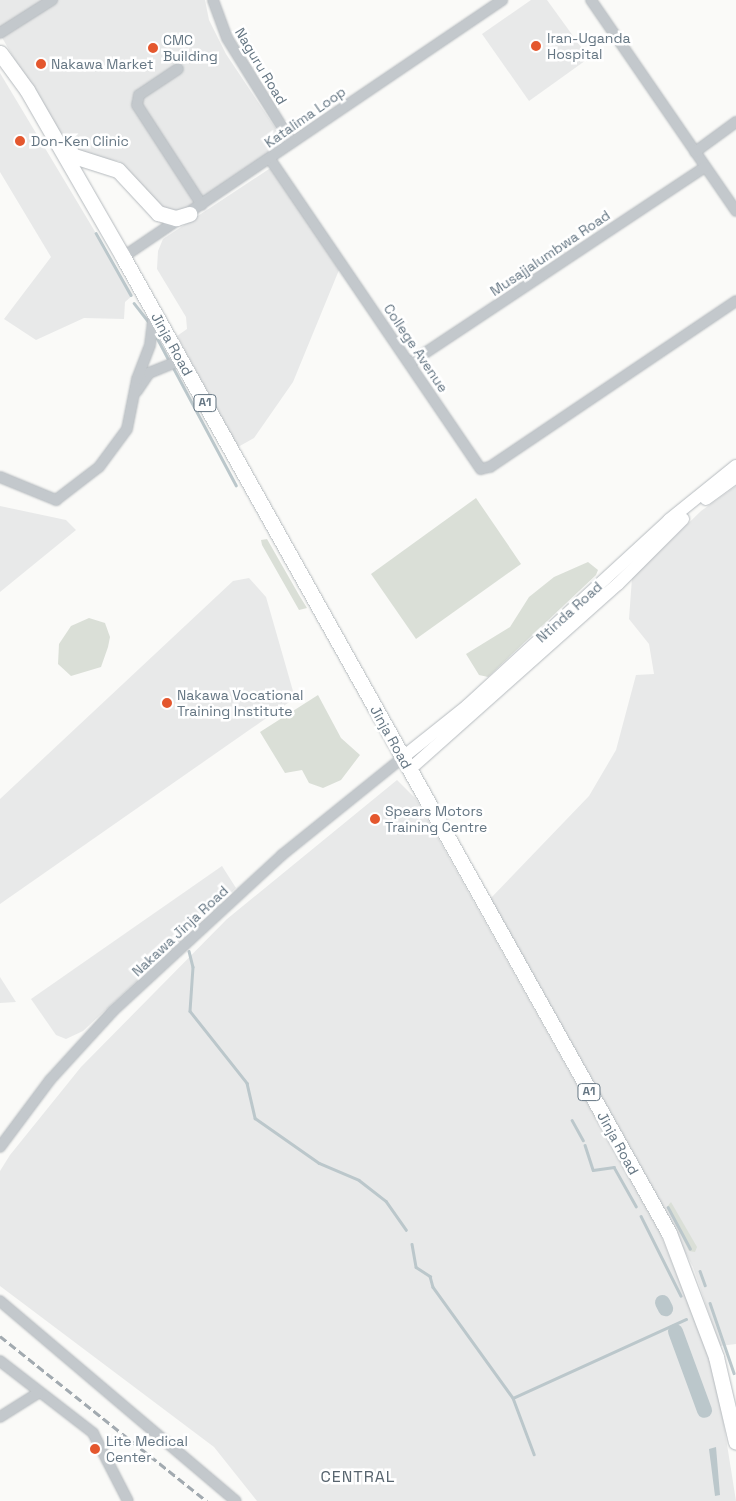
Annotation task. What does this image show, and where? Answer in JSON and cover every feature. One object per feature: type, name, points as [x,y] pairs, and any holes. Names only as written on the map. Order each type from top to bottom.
[{"type":"highway","name":"Jinja Road","points":[[0,53],[58,141],[669,1233],[716,1357],[736,1442]]},
{"type":"highway","points":[[58,141],[74,156],[118,170],[158,214],[176,218],[189,214]]},
{"type":"main road","name":"Ntinda Road","points":[[406,764],[670,520],[736,466]]},
{"type":"main road","name":"Ntinda Road","points":[[406,764],[618,584],[678,523],[736,477]]},
{"type":"street","points":[[0,33],[52,0]]},
{"type":"street","name":"Naguru Road","points":[[213,0],[227,38],[292,143]]},
{"type":"street","name":"Katalima Loop","points":[[123,257],[502,0]]},
{"type":"street","points":[[591,0],[736,211]]},
{"type":"street","points":[[178,69],[139,95],[137,105],[202,205]]},
{"type":"street","points":[[695,152],[736,122]]},
{"type":"street","name":"College Avenue","points":[[270,158],[481,469],[490,468],[565,415],[736,301]]},
{"type":"street","name":"Musajjalumbwa Road","points":[[410,363],[705,167]]},
{"type":"street","points":[[0,477],[56,500],[99,467],[124,436],[150,345],[154,312]]},
{"type":"street","points":[[136,392],[149,373],[181,360]]},
{"type":"street","name":"Nakawa Jinja Road","points":[[0,1147],[50,1080],[113,1011],[282,855],[406,764]]},
{"type":"street","points":[[0,1301],[236,1501]]},
{"type":"street","points":[[0,1361],[38,1393],[93,1433],[128,1501]]},
{"type":"street","points":[[0,1417],[38,1393]]},
{"type":"shaded area","points":[[0,0],[205,0],[209,20],[226,54],[282,138],[280,145],[184,213],[167,214],[119,161],[87,159],[63,144],[0,34]]},
{"type":"shaded area","name":"Iran-Uganda Hospital","points":[[531,0],[547,0],[589,58],[529,101],[482,34]]},
{"type":"shaded area","points":[[0,73],[133,295],[125,302],[124,319],[84,318],[36,340],[4,319],[51,257],[0,172]]},
{"type":"shaded area","points":[[272,167],[339,270],[293,382],[254,438],[238,447],[177,336],[187,329],[186,317],[157,269],[158,251],[163,239]]},
{"type":"shaded area","points":[[736,486],[736,1344],[720,1346],[693,1267],[488,901],[589,796],[616,750],[636,675],[654,674],[649,644],[629,619],[632,578],[701,511]]},
{"type":"shaded area","points":[[476,498],[521,564],[416,639],[371,574]]},
{"type":"shaded area","points":[[0,506],[66,520],[76,530],[0,592]]},
{"type":"shaded area","points":[[267,539],[307,608],[299,610],[262,545],[261,540]]},
{"type":"shaded area","points":[[588,562],[598,570],[596,575],[488,677],[479,675],[466,654],[510,627],[529,597],[554,577]]},
{"type":"shaded area","points":[[249,578],[266,597],[295,698],[0,904],[0,799],[233,581]]},
{"type":"shaded area","points":[[89,618],[105,623],[110,637],[108,647],[101,667],[71,676],[58,664],[59,644],[71,626]]},
{"type":"shaded area","points":[[318,695],[341,738],[360,755],[341,780],[323,788],[309,783],[302,770],[285,773],[260,732]]},
{"type":"shaded area","points":[[397,780],[416,799],[660,1233],[704,1343],[719,1394],[736,1501],[257,1501],[214,1447],[0,1286],[0,1171],[10,1155],[81,1067],[227,919]]},
{"type":"shaded area","points":[[222,866],[236,888],[83,1031],[66,1039],[56,1035],[31,999]]},
{"type":"shaded area","points":[[0,977],[16,1002],[0,1003]]},
{"type":"shaded area","points":[[671,1202],[697,1247],[695,1252],[689,1251],[667,1207]]},
{"type":"shaded area","points":[[693,1370],[706,1409],[704,1410],[687,1372]]},
{"type":"shaded area","points":[[716,1447],[720,1495],[715,1496],[709,1449]]},
{"type":"waterway","points":[[96,233],[131,295]]},
{"type":"waterway","points":[[134,303],[149,322]]},
{"type":"waterway","points":[[155,334],[170,362]]},
{"type":"waterway","points":[[173,367],[236,485]]},
{"type":"waterway","points":[[189,951],[193,967],[190,1011],[247,1083],[255,1118],[319,1163],[359,1180],[386,1201],[406,1230]]},
{"type":"waterway","points":[[572,1120],[583,1140]]},
{"type":"waterway","points":[[585,1145],[593,1170],[614,1167],[636,1206]]},
{"type":"waterway","points":[[668,1207],[690,1248]]},
{"type":"waterway","points":[[641,1216],[681,1296]]},
{"type":"waterway","points":[[412,1244],[416,1267],[430,1276],[433,1287],[513,1398],[534,1454]]},
{"type":"waterway","points":[[700,1271],[705,1285]]},
{"type":"waterway","points":[[662,1302],[665,1308]]},
{"type":"waterway","points":[[710,1303],[734,1373]]},
{"type":"waterway","points":[[513,1398],[686,1319]]},
{"type":"waterway","points":[[675,1331],[704,1410]]},
{"type":"railway","points":[[0,1336],[207,1501]]},
{"type":"place","name":"Iran-Uganda Hospital","points":[[536,46]]},
{"type":"place","name":"CMC Building","points":[[153,48]]},
{"type":"place","name":"Nakawa Market","points":[[41,64]]},
{"type":"place","name":"Don-Ken Clinic","points":[[20,141]]},
{"type":"place","name":"Nakawa Vocational Training Institute","points":[[167,703]]},
{"type":"place","name":"Spears Motors Training Centre","points":[[375,819]]},
{"type":"place","name":"Lite Medical Center","points":[[95,1449]]},
{"type":"district","name":"CENTRAL","points":[[358,1477]]}]
